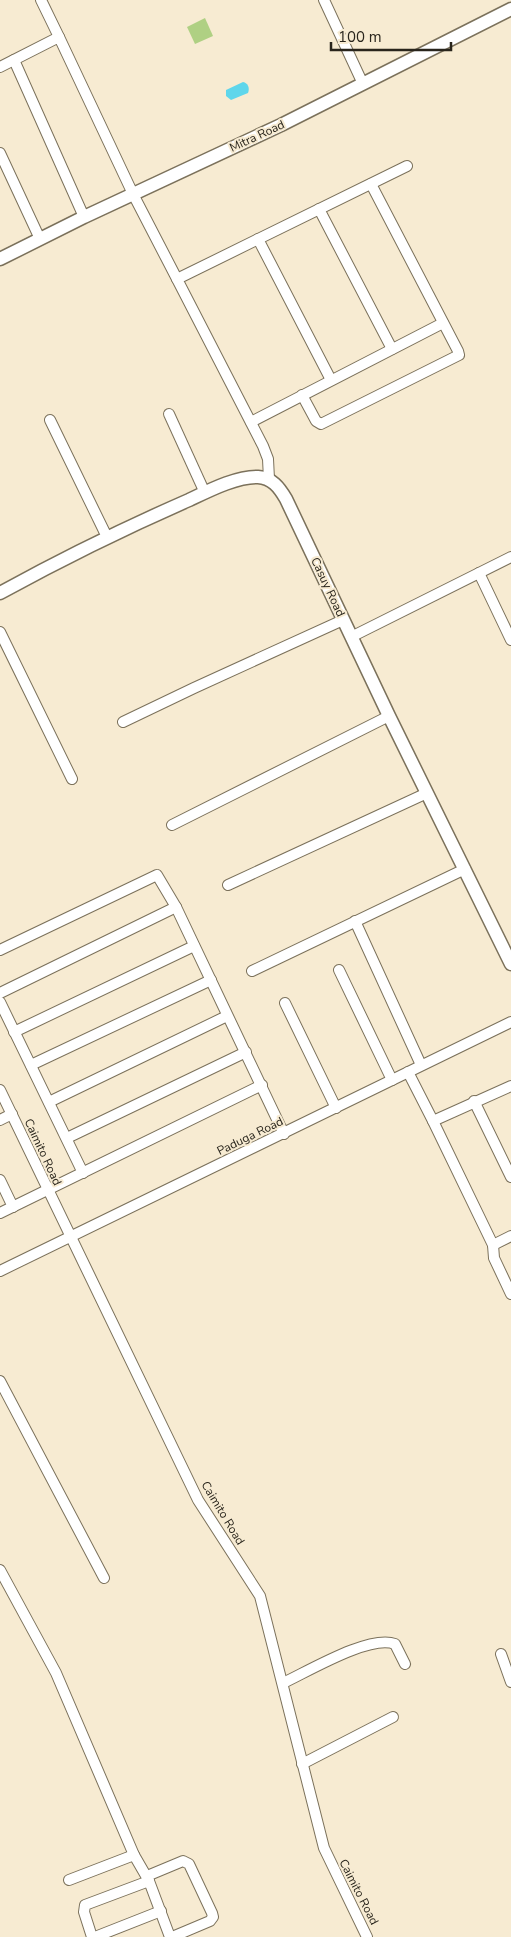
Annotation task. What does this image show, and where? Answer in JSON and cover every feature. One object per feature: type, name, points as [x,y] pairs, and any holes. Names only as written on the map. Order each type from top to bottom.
[{"type":"street","points":[[0,592],[107,537],[205,493],[244,478],[259,477],[269,480],[268,459],[251,422],[133,194],[41,0]]},
{"type":"street","points":[[324,0],[363,84]]},
{"type":"street","name":"Mitra Road","points":[[0,259],[84,217],[281,126],[511,9]]},
{"type":"street","points":[[0,67],[59,37]]},
{"type":"street","points":[[14,60],[84,217]]},
{"type":"street","points":[[0,153],[40,239]]},
{"type":"street","points":[[177,279],[407,166]]},
{"type":"street","points":[[302,395],[316,421],[321,424],[457,357],[458,351],[371,184]]},
{"type":"street","points":[[319,209],[392,349]]},
{"type":"street","points":[[258,239],[331,380]]},
{"type":"street","points":[[251,422],[444,323]]},
{"type":"street","points":[[169,414],[205,493]]},
{"type":"street","points":[[50,420],[107,537]]},
{"type":"street","name":"Casuy Road","points":[[269,480],[276,484],[286,499],[389,716],[511,964]]},
{"type":"street","points":[[351,637],[479,573],[510,561]]},
{"type":"street","points":[[479,573],[511,640]]},
{"type":"street","points":[[124,722],[343,620]]},
{"type":"street","points":[[0,632],[72,779]]},
{"type":"street","points":[[172,825],[389,716]]},
{"type":"street","points":[[228,885],[427,793]]},
{"type":"street","points":[[252,971],[465,869]]},
{"type":"street","points":[[0,950],[154,875],[160,878],[176,907],[284,1134]]},
{"type":"street","points":[[0,993],[176,907]]},
{"type":"street","points":[[355,921],[421,1065]]},
{"type":"street","points":[[14,1032],[194,946]]},
{"type":"street","points":[[339,970],[392,1080]]},
{"type":"street","points":[[32,1065],[211,980]]},
{"type":"street","points":[[0,1002],[83,1173]]},
{"type":"street","points":[[285,1003],[336,1108]]},
{"type":"street","points":[[50,1102],[227,1016]]},
{"type":"street","name":"Paduga Road","points":[[0,1271],[511,1022]]},
{"type":"street","points":[[67,1138],[246,1052]]},
{"type":"street","points":[[408,1072],[433,1120],[492,1245],[494,1258],[511,1294]]},
{"type":"street","points":[[0,1213],[262,1085]]},
{"type":"street","points":[[433,1120],[511,1086]]},
{"type":"street","name":"Caimito Road","points":[[0,1090],[202,1507],[257,1589],[263,1606],[324,1848],[367,1937]]},
{"type":"street","points":[[474,1101],[511,1176]]},
{"type":"street","points":[[0,1120],[12,1114]]},
{"type":"street","points":[[0,1180],[13,1207]]},
{"type":"street","points":[[492,1245],[511,1236]]},
{"type":"street","points":[[0,1381],[104,1578]]},
{"type":"street","points":[[0,1570],[56,1672],[134,1855],[148,1878],[171,1937],[210,1921],[213,1917],[192,1866],[183,1861],[148,1878],[85,1905],[84,1912],[93,1937],[160,1910]]},
{"type":"street","points":[[282,1683],[366,1644],[388,1642],[395,1644],[405,1664]]},
{"type":"street","points":[[501,1654],[511,1682]]},
{"type":"street","points":[[302,1764],[393,1717]]},
{"type":"street","points":[[69,1880],[134,1855]]},
{"type":"green space","points":[[205,18],[213,36],[195,44],[187,27]]},
{"type":"water","points":[[243,82],[248,86],[248,93],[231,100],[226,96],[226,90]]}]
